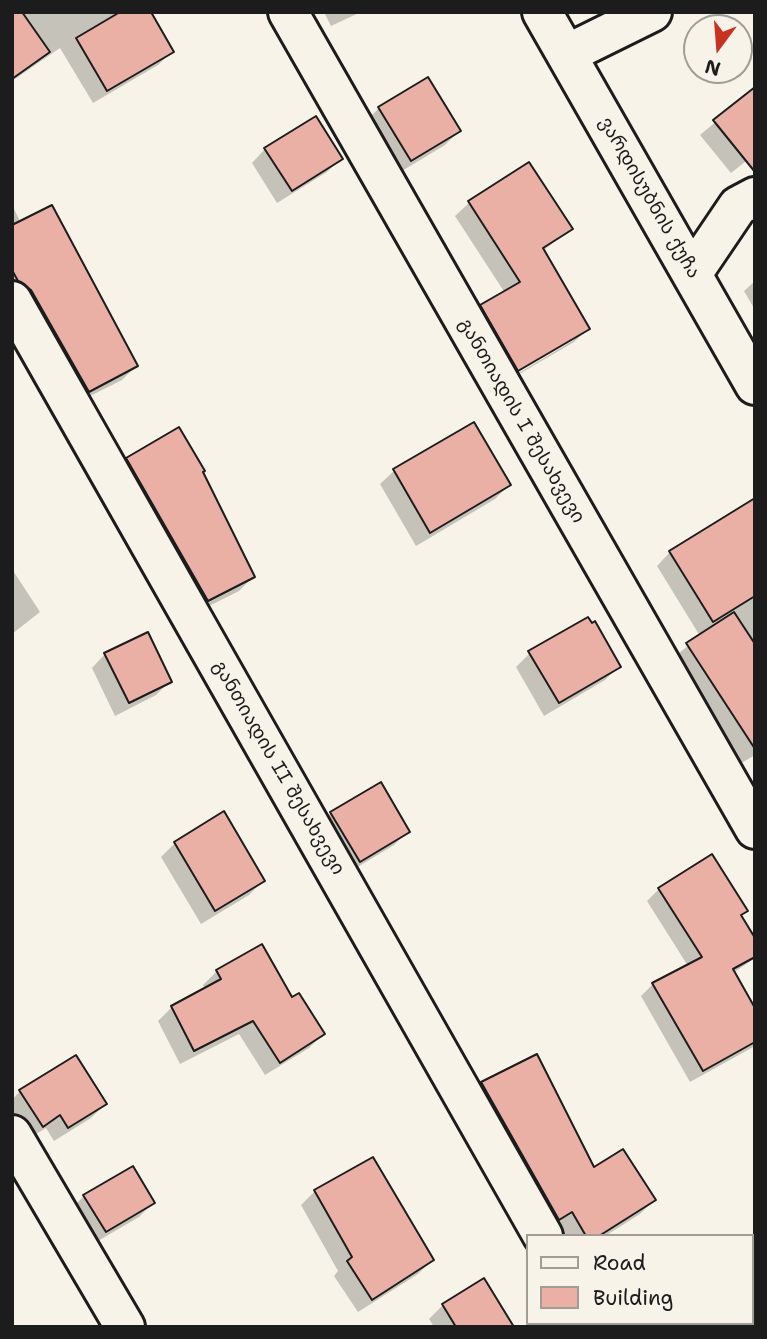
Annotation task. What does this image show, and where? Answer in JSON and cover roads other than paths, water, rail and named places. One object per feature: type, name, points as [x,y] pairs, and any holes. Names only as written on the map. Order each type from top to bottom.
[{"type":"street","name":"განთიადის I შესახვევი","points":[[288,12],[755,829]]},
{"type":"street","name":"ვარდისუბნის ქუჩა","points":[[542,12],[755,385]]},
{"type":"street","points":[[567,54],[652,12]]},
{"type":"street","points":[[692,274],[738,206],[755,197]]},
{"type":"street","name":"განთიადის II შესახვევი","points":[[12,301],[542,1234]]},
{"type":"street","points":[[12,1135],[125,1327]]}]
